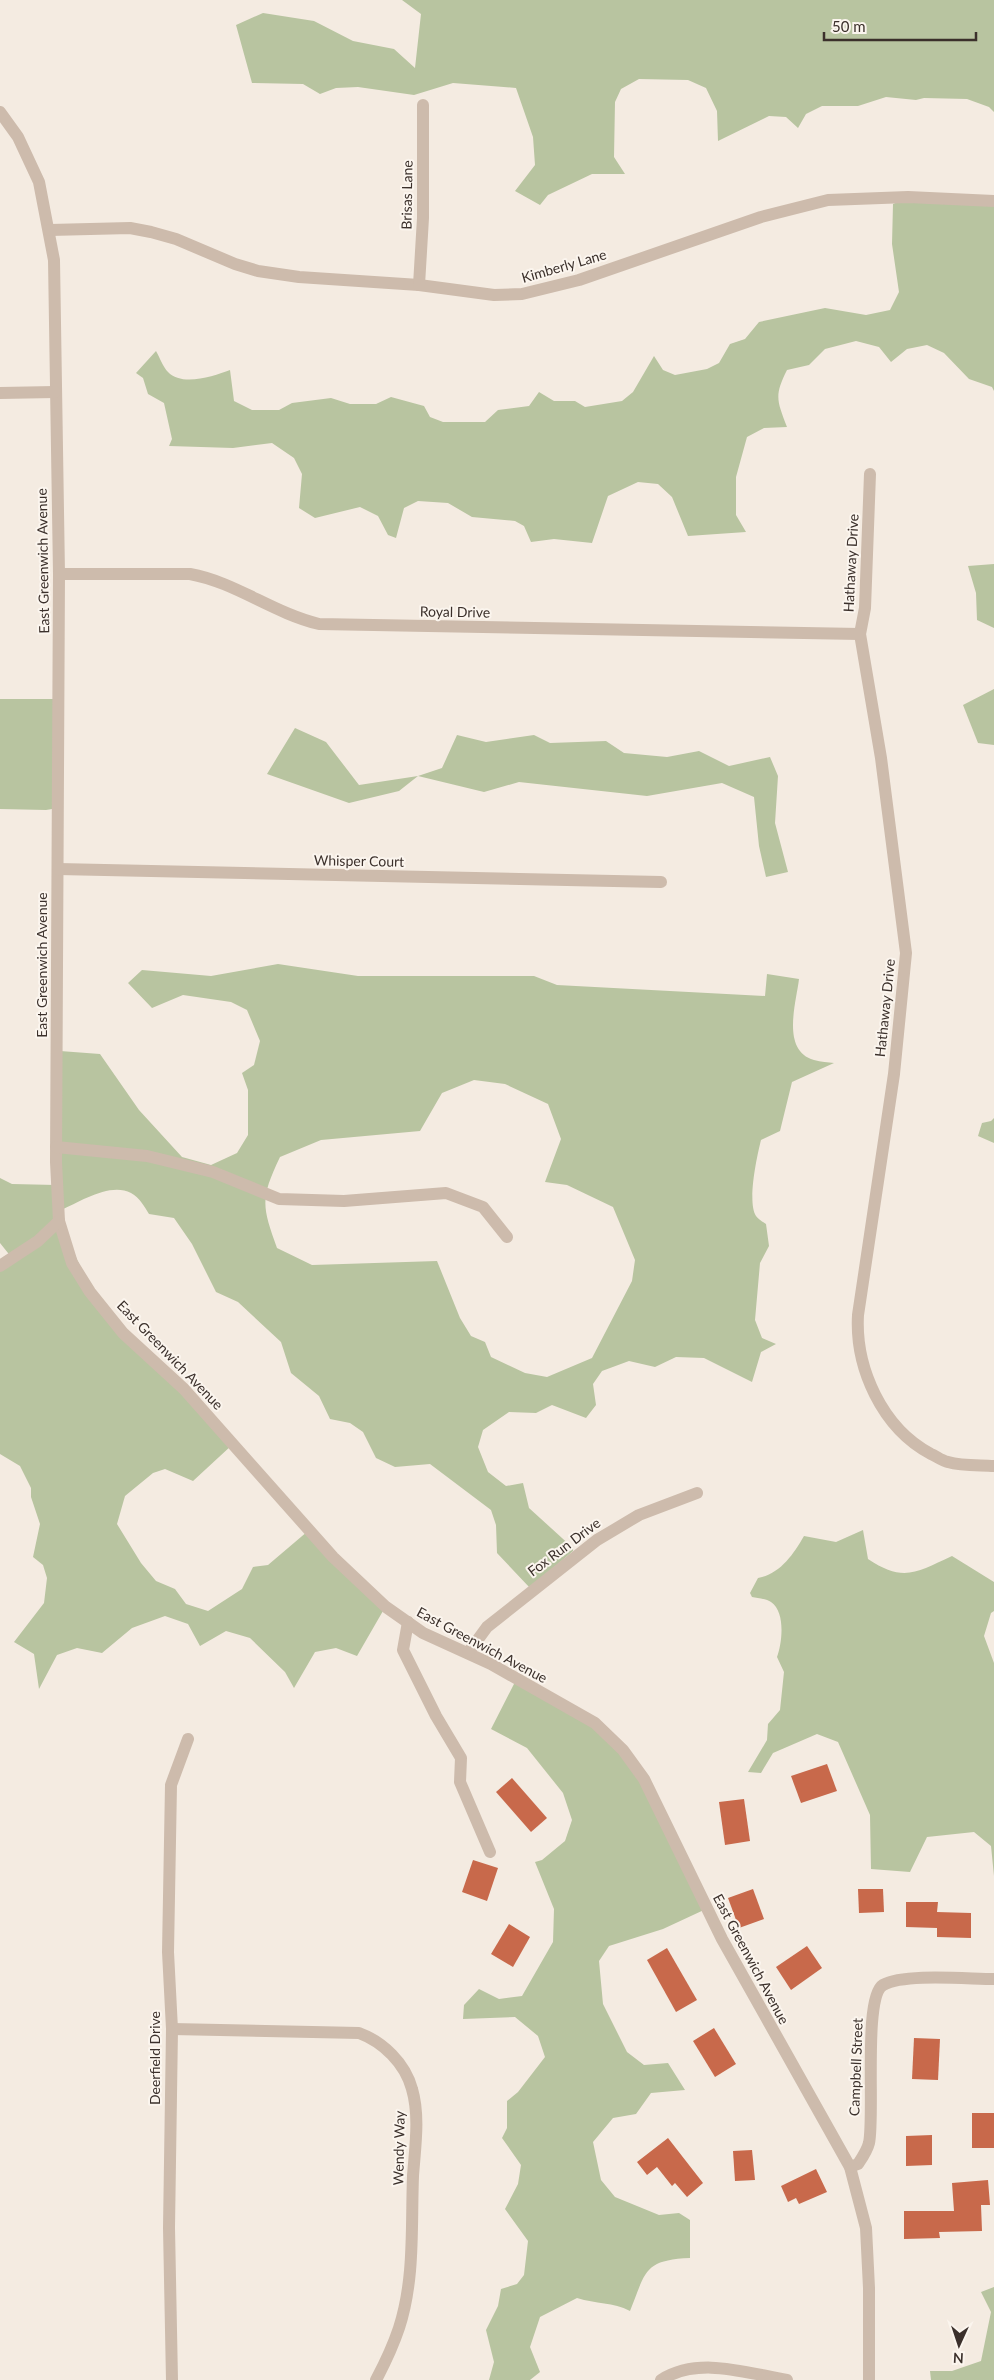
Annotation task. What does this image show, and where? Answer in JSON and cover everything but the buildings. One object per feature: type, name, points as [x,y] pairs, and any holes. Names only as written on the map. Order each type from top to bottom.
[{"type":"street","name":"Brisas Lane","points":[[419,285],[423,218],[423,105]]},
{"type":"street","name":"East Greenwich Avenue","points":[[0,112],[18,137],[39,182],[50,230],[54,260],[59,574],[56,1147],[59,1221],[72,1263],[90,1292],[123,1333],[184,1389],[333,1557],[386,1607],[423,1633],[468,1653],[595,1723],[628,1757],[644,1780],[722,1939],[850,2167],[866,2228],[869,2288],[869,2380]]},
{"type":"street","name":"Kimberly Lane","points":[[50,230],[130,228],[176,238],[235,264],[258,271],[299,277],[419,285],[494,295],[522,294],[579,280],[761,217],[828,200],[908,197],[994,201]]},
{"type":"street","points":[[0,393],[55,392]]},
{"type":"street","name":"Hathaway Drive","points":[[870,474],[865,608],[860,634],[881,758],[906,953],[894,1074],[856,1335],[861,1361],[873,1388],[891,1422],[913,1444],[947,1462],[994,1466]]},
{"type":"street","name":"Royal Drive","points":[[59,574],[190,574],[209,578],[277,611],[320,624],[860,634]]},
{"type":"street","name":"Whisper Court","points":[[58,869],[661,882]]},
{"type":"street","points":[[56,1147],[147,1156],[213,1172],[279,1200],[344,1201],[446,1193],[483,1208],[507,1237]]},
{"type":"street","points":[[0,1266],[38,1241],[59,1221]]},
{"type":"street","name":"Fox Run Drive","points":[[468,1653],[487,1627],[596,1540],[639,1515],[698,1493]]},
{"type":"street","points":[[408,1622],[403,1650],[436,1716],[461,1758],[460,1782],[490,1852]]},
{"type":"street","name":"Deerfield Drive","points":[[172,2380],[169,2228],[172,2029],[168,1952],[171,1785],[188,1738]]},
{"type":"street","name":"Campbell Street","points":[[850,2167],[858,2164],[869,2143],[872,2080],[871,2030],[877,1993],[883,1985],[904,1980],[994,1979]]},
{"type":"street","name":"Wendy Way","points":[[172,2029],[228,2032],[304,2030],[359,2033],[372,2038],[385,2047],[402,2066],[412,2088],[417,2115],[411,2264],[400,2326],[376,2380]]},
{"type":"street","points":[[661,2380],[674,2372],[691,2368],[713,2367],[787,2380]]},
{"type":"green space","points":[[402,0],[994,0],[994,112],[989,107],[967,99],[924,98],[916,100],[886,97],[858,106],[822,106],[806,114],[798,128],[786,117],[769,116],[718,141],[717,111],[706,88],[688,80],[639,79],[621,89],[615,102],[614,157],[625,174],[592,174],[548,195],[540,205],[515,191],[535,165],[533,137],[516,88],[453,83],[414,95],[358,87],[336,88],[320,94],[303,84],[252,83],[236,25],[263,13],[314,21],[353,41],[394,49],[415,68],[421,14]]},
{"type":"green space","points":[[900,201],[994,206],[994,391],[992,387],[969,379],[944,353],[927,345],[907,349],[891,362],[879,347],[856,341],[825,349],[809,365],[787,370],[780,386],[778,398],[787,427],[764,428],[747,437],[736,477],[736,515],[746,532],[688,536],[672,497],[658,484],[638,482],[608,496],[592,543],[554,539],[531,542],[524,526],[515,521],[472,517],[448,503],[418,501],[404,508],[396,538],[388,535],[378,516],[360,507],[315,518],[299,508],[302,474],[294,458],[272,443],[233,448],[169,446],[172,439],[164,403],[148,394],[143,378],[136,373],[156,351],[168,372],[181,379],[198,379],[230,370],[234,401],[252,410],[279,410],[292,403],[331,398],[350,404],[376,404],[391,397],[424,406],[430,417],[443,422],[485,422],[498,410],[529,406],[539,392],[554,401],[575,401],[585,407],[622,401],[633,392],[654,356],[663,370],[675,375],[707,369],[719,363],[730,344],[745,339],[759,322],[825,308],[866,315],[890,310],[899,292],[892,244],[893,204]]},
{"type":"green space","points":[[994,564],[994,628],[977,620],[976,593],[968,566]]},
{"type":"green space","points":[[994,689],[994,745],[978,743],[963,705]]},
{"type":"green space","points":[[0,699],[59,699],[58,808],[46,810],[0,809]]},
{"type":"green space","points":[[295,728],[326,742],[359,785],[418,776],[399,791],[349,803],[267,774]]},
{"type":"green space","points":[[457,735],[486,742],[534,735],[550,743],[606,741],[624,753],[667,757],[699,751],[729,766],[770,757],[778,776],[775,823],[788,872],[766,877],[759,846],[754,797],[722,783],[647,796],[519,782],[484,792],[418,776],[442,768]]},
{"type":"green space","points":[[278,964],[358,976],[534,976],[557,985],[765,996],[767,974],[799,979],[793,1025],[797,1047],[804,1055],[814,1060],[834,1063],[792,1082],[780,1131],[761,1140],[757,1157],[752,1200],[753,1209],[757,1217],[766,1224],[769,1246],[760,1263],[755,1320],[762,1338],[776,1344],[761,1352],[752,1382],[704,1358],[676,1357],[655,1367],[629,1361],[602,1371],[593,1384],[596,1405],[586,1418],[552,1405],[536,1413],[509,1412],[483,1430],[478,1447],[488,1472],[506,1486],[523,1483],[529,1508],[573,1548],[573,1551],[530,1588],[497,1553],[496,1525],[491,1510],[430,1464],[395,1467],[376,1458],[363,1432],[350,1423],[330,1419],[319,1396],[291,1373],[281,1342],[238,1302],[216,1292],[192,1244],[174,1218],[149,1214],[137,1197],[123,1190],[105,1191],[86,1198],[61,1210],[60,1223],[96,1300],[232,1445],[193,1481],[165,1469],[153,1473],[125,1496],[117,1524],[141,1563],[156,1581],[175,1589],[186,1604],[208,1611],[242,1589],[253,1567],[268,1565],[308,1531],[387,1604],[357,1656],[336,1648],[315,1652],[294,1688],[285,1672],[250,1638],[226,1631],[200,1646],[188,1624],[165,1616],[132,1628],[102,1653],[77,1648],[57,1655],[39,1689],[34,1654],[14,1642],[44,1603],[47,1578],[43,1565],[33,1557],[40,1524],[31,1497],[31,1488],[20,1466],[0,1454],[0,1267],[12,1258],[0,1243],[0,1178],[12,1184],[56,1185],[60,1051],[100,1054],[139,1110],[182,1157],[211,1165],[237,1153],[248,1135],[248,1090],[242,1073],[254,1065],[260,1041],[247,1010],[231,1002],[183,995],[152,1008],[128,983],[142,970],[211,976]],"holes":[[[474,1080],[505,1084],[548,1104],[561,1139],[545,1182],[567,1185],[613,1207],[635,1260],[632,1281],[592,1358],[547,1377],[525,1373],[491,1357],[485,1342],[471,1336],[460,1318],[437,1261],[312,1265],[277,1248],[266,1212],[266,1193],[280,1157],[321,1140],[420,1131],[442,1093]]]},
{"type":"green space","points":[[994,1118],[994,1143],[978,1136],[982,1123],[991,1121]]},
{"type":"green space","points":[[863,1530],[868,1559],[891,1571],[901,1573],[920,1570],[952,1556],[994,1582],[994,1611],[991,1613],[984,1636],[994,1663],[994,1876],[991,1846],[974,1832],[927,1837],[910,1872],[871,1869],[870,1815],[838,1742],[817,1734],[773,1753],[761,1773],[748,1772],[767,1740],[768,1724],[780,1710],[784,1672],[777,1657],[782,1628],[779,1613],[771,1602],[752,1597],[750,1593],[758,1578],[766,1576],[785,1563],[804,1536],[836,1542]]},
{"type":"green space","points":[[515,1682],[596,1724],[624,1750],[706,1909],[663,1929],[609,1946],[599,1961],[603,2004],[627,2052],[644,2065],[668,2063],[685,2090],[651,2093],[636,2114],[613,2118],[593,2142],[601,2180],[615,2197],[659,2215],[679,2213],[690,2220],[690,2258],[663,2262],[655,2265],[648,2271],[630,2311],[617,2306],[577,2298],[540,2317],[530,2347],[540,2372],[530,2380],[489,2380],[494,2362],[486,2330],[498,2306],[501,2289],[517,2284],[524,2275],[528,2241],[505,2209],[518,2184],[521,2165],[502,2138],[507,2128],[507,2101],[518,2092],[545,2057],[538,2036],[515,2017],[463,2019],[464,2005],[479,1989],[499,1999],[522,1996],[553,1942],[554,1909],[535,1862],[542,1860],[565,1841],[572,1820],[563,1793],[527,1748],[491,1729]]},
{"type":"green space","points":[[994,2287],[994,2380],[931,2380],[930,2371],[952,2371],[981,2361],[991,2312],[981,2292]]}]
